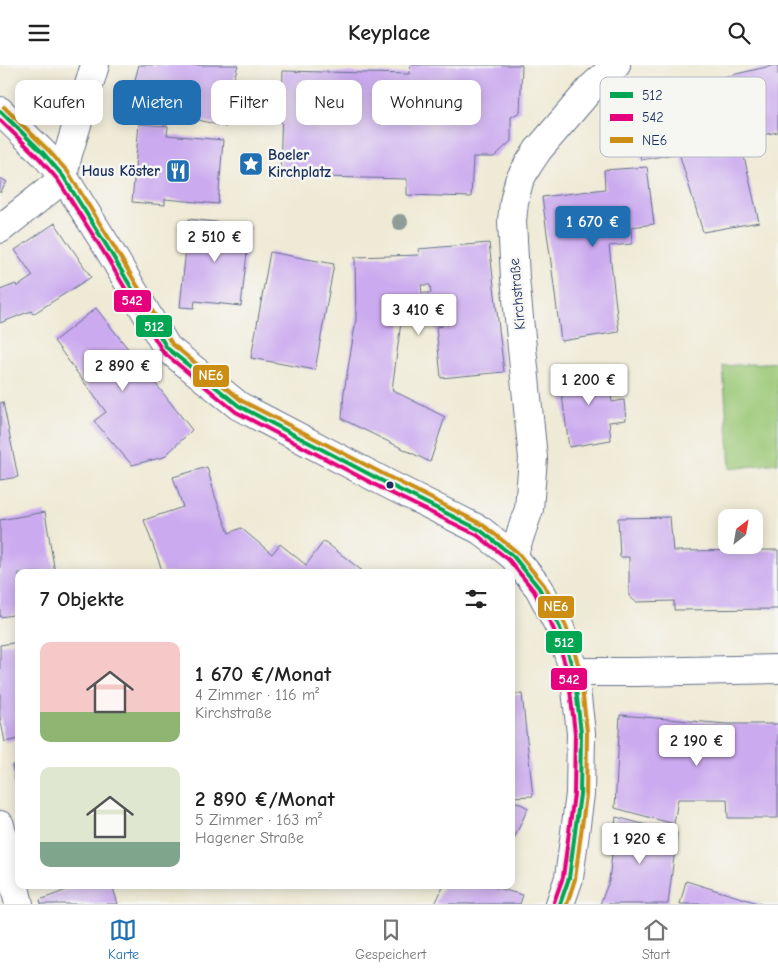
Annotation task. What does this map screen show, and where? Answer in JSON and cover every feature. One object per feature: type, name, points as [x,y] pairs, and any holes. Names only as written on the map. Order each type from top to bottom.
[{"type":"street","points":[[0,229],[63,176],[95,65]]},
{"type":"street","name":"Kirchstraße","points":[[603,77],[616,65]]},
{"type":"street","name":"Kirchstraße","points":[[513,556],[529,509],[534,458],[514,278],[512,221],[514,202],[519,181],[538,150],[600,80]]},
{"type":"street","points":[[0,111],[44,153],[63,176],[167,348],[239,406],[365,473],[480,529],[513,556],[539,588],[560,628],[574,672],[581,733],[580,794],[568,878],[560,904]]},
{"type":"street","points":[[574,672],[778,669]]},
{"type":"street","points":[[0,825],[15,887]]},
{"type":"street","points":[[15,889],[19,904]]},
{"type":"green space","points":[[778,362],[778,463],[730,469],[723,366]]},
{"type":"building","points":[[139,65],[238,65],[234,80],[211,80],[211,123],[201,121],[201,80],[135,80]]},
{"type":"building","points":[[410,65],[522,65],[520,112],[511,117],[511,141],[494,157],[473,157],[471,197],[407,195],[407,179],[280,176],[281,125],[286,125],[286,80],[283,80],[283,71],[409,74]]},
{"type":"building","points":[[778,65],[778,132],[766,134],[766,77],[723,77]]},
{"type":"building","name":"Haus Köster","points":[[139,125],[168,126],[167,135],[223,140],[218,204],[165,199],[165,205],[132,202]]},
{"type":"building","points":[[640,157],[657,157],[641,160]]},
{"type":"building","points":[[680,157],[744,157],[759,222],[703,232]]},
{"type":"building","points":[[647,167],[654,224],[631,227],[632,244],[609,246],[619,332],[561,341],[542,197],[605,189],[604,170]]},
{"type":"building","points":[[0,178],[7,182],[0,193]]},
{"type":"building","points":[[189,219],[250,226],[241,306],[195,301],[194,308],[180,307]]},
{"type":"building","points":[[55,223],[91,277],[33,314],[31,311],[0,323],[0,290],[16,284],[17,287],[33,276],[15,250]]},
{"type":"building","points":[[489,243],[504,372],[441,378],[436,327],[442,326],[440,306],[432,306],[433,322],[401,322],[392,390],[445,417],[430,462],[342,419],[344,392],[356,320],[355,257],[419,255],[418,249]],"holes":[[[421,285],[430,285],[431,293],[422,293]]]},
{"type":"building","points":[[270,252],[334,264],[315,370],[251,358]]},
{"type":"building","points":[[96,308],[192,430],[164,457],[132,465],[94,421],[106,412],[54,341]]},
{"type":"building","points":[[607,366],[612,402],[624,400],[626,420],[609,422],[611,440],[569,447],[559,373]]},
{"type":"building","points":[[3,402],[18,477],[0,480],[0,403]]},
{"type":"building","points":[[207,467],[215,496],[229,533],[241,528],[272,554],[280,544],[306,565],[324,541],[360,569],[162,569],[144,520],[183,507],[173,477]]},
{"type":"building","points":[[45,512],[54,569],[15,569],[15,615],[0,617],[0,520]]},
{"type":"building","points":[[670,517],[673,551],[718,551],[718,554],[763,554],[763,550],[778,550],[778,609],[674,610],[674,601],[636,602],[629,596],[629,557],[620,557],[618,518]]},
{"type":"building","points":[[15,643],[15,740],[5,742],[0,717],[0,645]]},
{"type":"building","points":[[515,694],[522,694],[533,796],[515,797]]},
{"type":"building","points":[[620,715],[727,724],[778,724],[778,818],[728,818],[727,799],[678,799],[674,824],[615,808]]},
{"type":"building","points":[[12,765],[15,765],[15,781]]},
{"type":"building","points":[[515,801],[528,808],[515,836]]},
{"type":"building","points":[[616,817],[677,833],[668,904],[600,904],[609,881]]},
{"type":"building","points":[[686,881],[761,904],[680,904]]},
{"type":"building","points":[[69,889],[113,889],[118,904],[41,904],[40,900]]},
{"type":"building","points":[[442,889],[500,889],[523,895],[520,904],[435,904]]},
{"type":"transit line","name":"NE6","points":[[4,107],[68,172],[172,344],[242,401],[483,525],[517,552],[544,585],[566,626],[580,670],[587,732],[586,795],[575,879],[567,904]]},
{"type":"transit line","name":"512","points":[[0,111],[44,154],[63,176],[167,348],[239,406],[480,530],[513,556],[539,588],[560,628],[574,672],[581,733],[580,794],[569,878],[560,904]]},
{"type":"transit line","name":"542","points":[[0,120],[39,158],[58,180],[163,352],[236,412],[387,491],[477,535],[509,560],[534,591],[554,630],[568,673],[575,733],[574,794],[563,877],[554,902]]},
{"type":"place","name":"Boeler Kirchplatz","points":[[251,164]]},
{"type":"place","name":"Haus Köster","points":[[178,171]]}]
